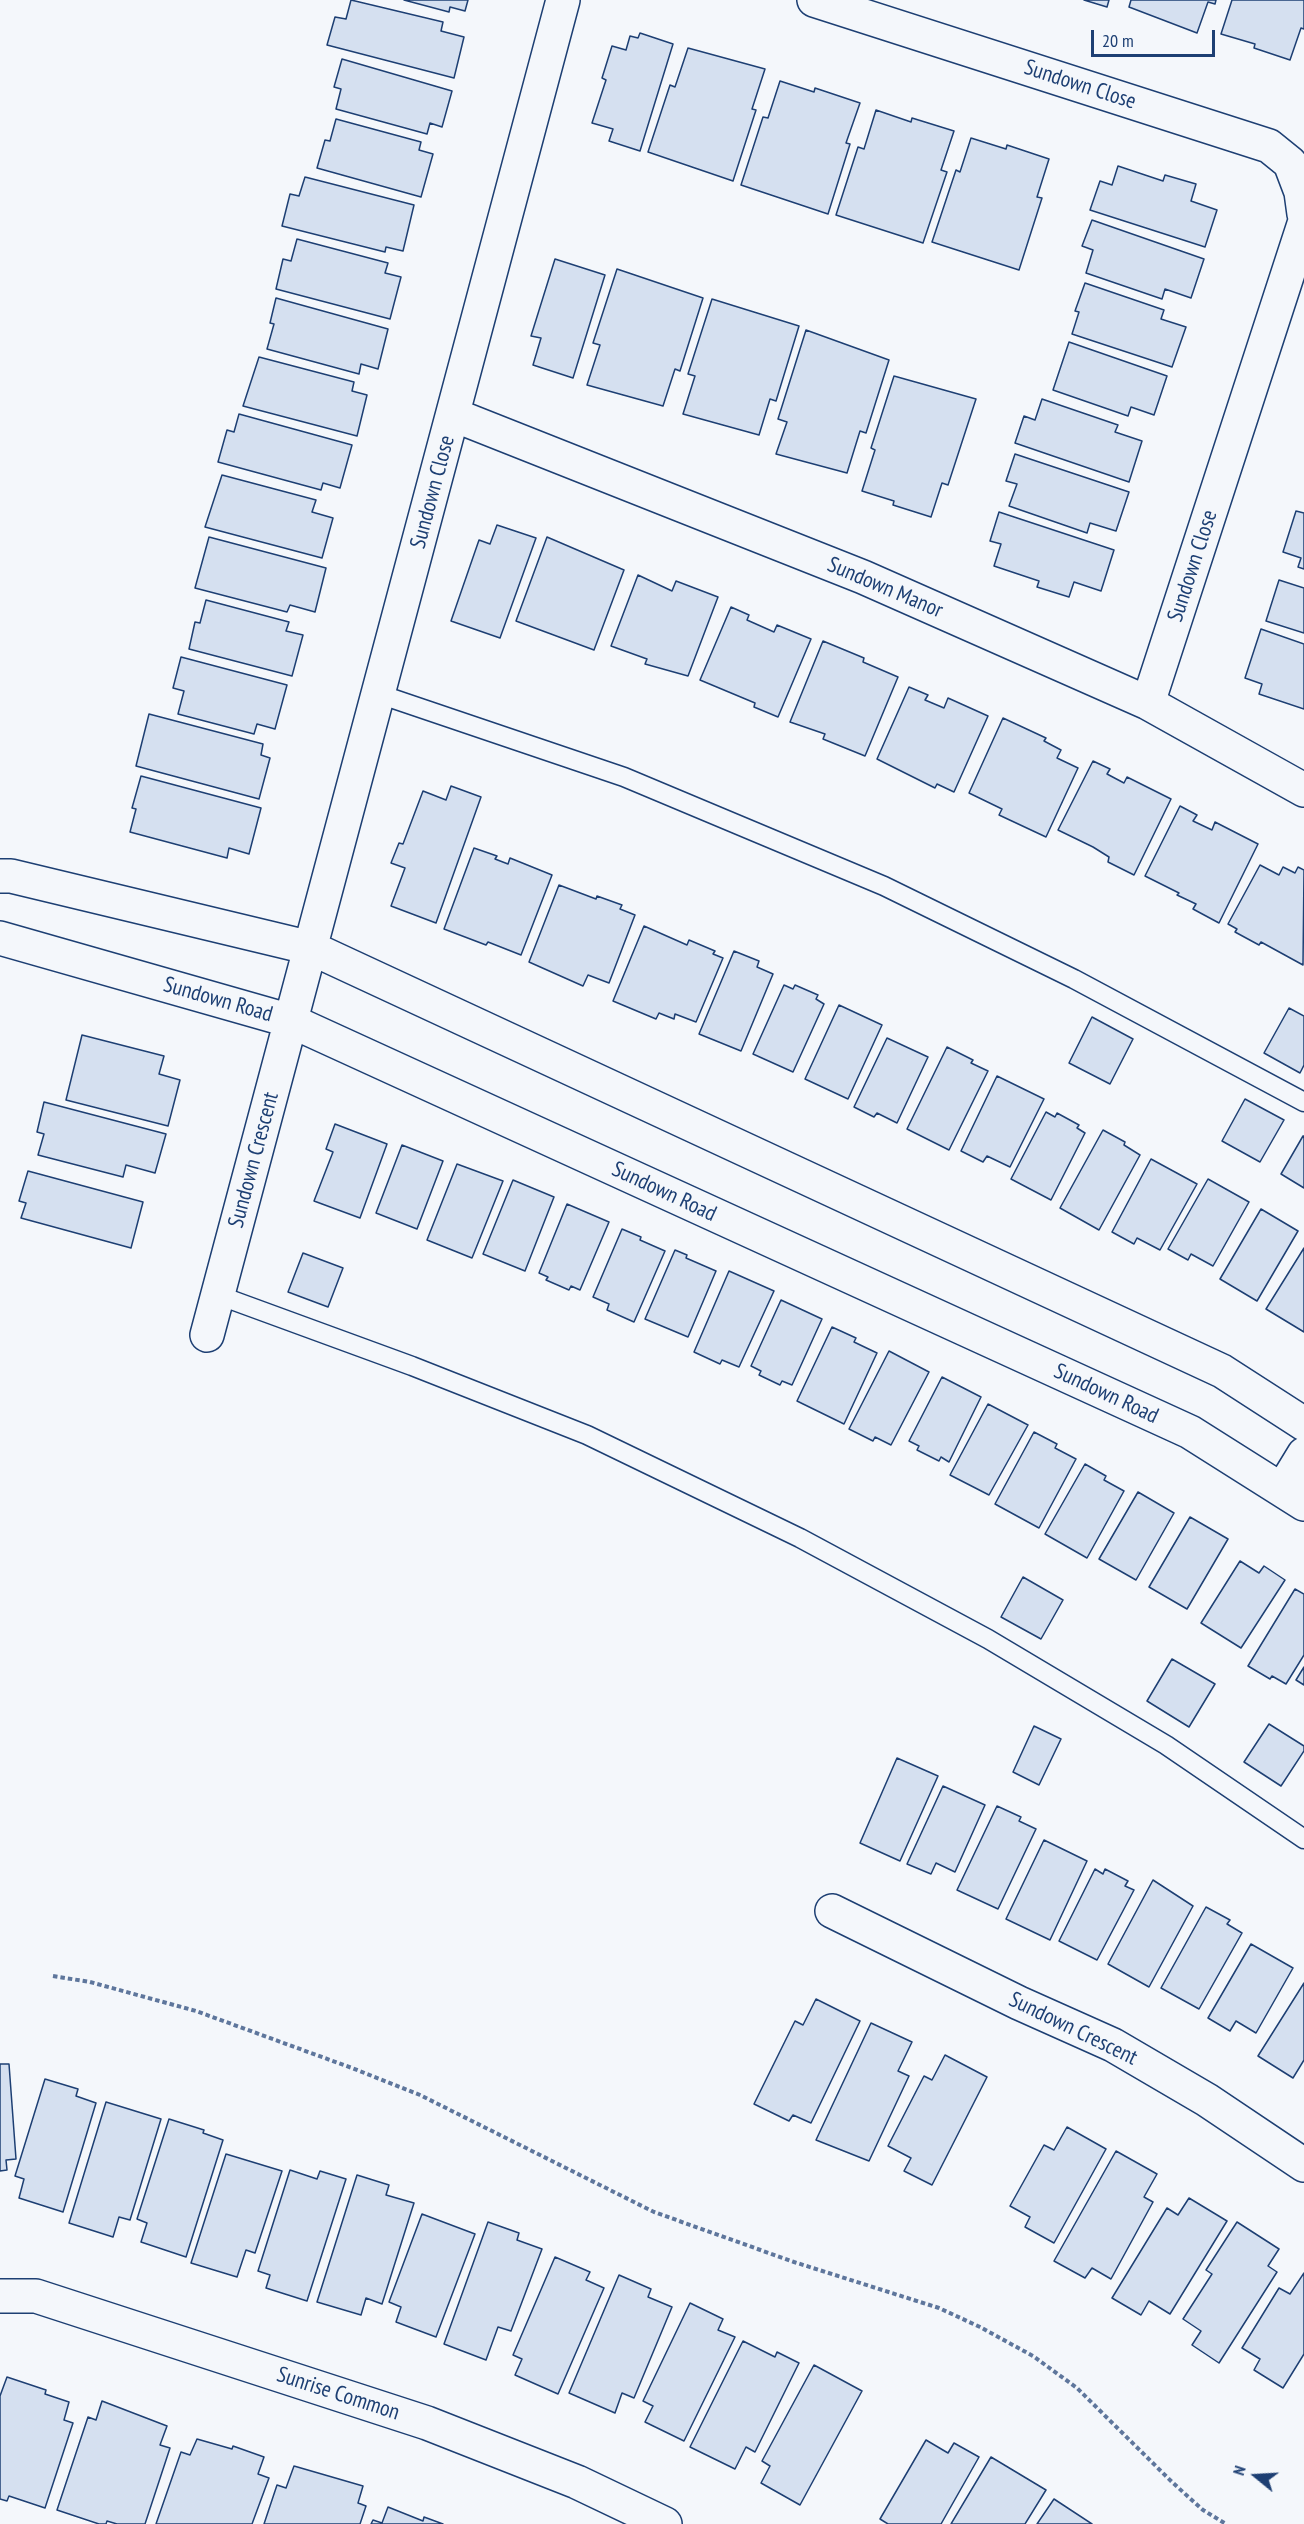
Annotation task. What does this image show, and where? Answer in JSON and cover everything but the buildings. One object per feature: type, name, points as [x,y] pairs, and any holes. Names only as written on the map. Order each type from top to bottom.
[{"type":"street","name":"Sundown Close","points":[[301,984],[563,0]]},
{"type":"street","name":"Sundown Close","points":[[814,0],[1269,146],[1290,163],[1301,192],[1304,214]]},
{"type":"street","name":"Sundown Close","points":[[1148,703],[1304,224]]},
{"type":"street","name":"Sundown Manor","points":[[454,415],[863,577],[1148,703],[1304,790]]},
{"type":"street","points":[[0,876],[11,876],[311,948],[1222,1371],[1304,1424]]},
{"type":"street","name":"Sundown Road","points":[[0,938],[291,1021],[1190,1432],[1293,1497]]},
{"type":"street","name":"Sundown Crescent","points":[[207,1335],[301,984]]},
{"type":"street","points":[[1293,1497],[1304,1454]]},
{"type":"street","name":"Sundown Crescent","points":[[832,1911],[1019,2003],[1113,2045],[1207,2100],[1304,2165]]},
{"type":"street","name":"Sunrise Common","points":[[0,2296],[36,2296],[427,2422],[577,2482],[665,2524]]},
{"type":"lane","points":[[379,694],[624,777],[885,886],[1074,979],[1304,1102]]},
{"type":"lane","points":[[218,1295],[412,1366],[587,1435],[800,1538],[988,1639],[1156,1739],[1304,1839]]},
{"type":"path","points":[[53,1976],[90,1982],[196,2011],[352,2068],[420,2095],[654,2212],[794,2262],[939,2308],[980,2327],[1033,2356],[1077,2388],[1173,2483],[1203,2510],[1226,2524]]}]
